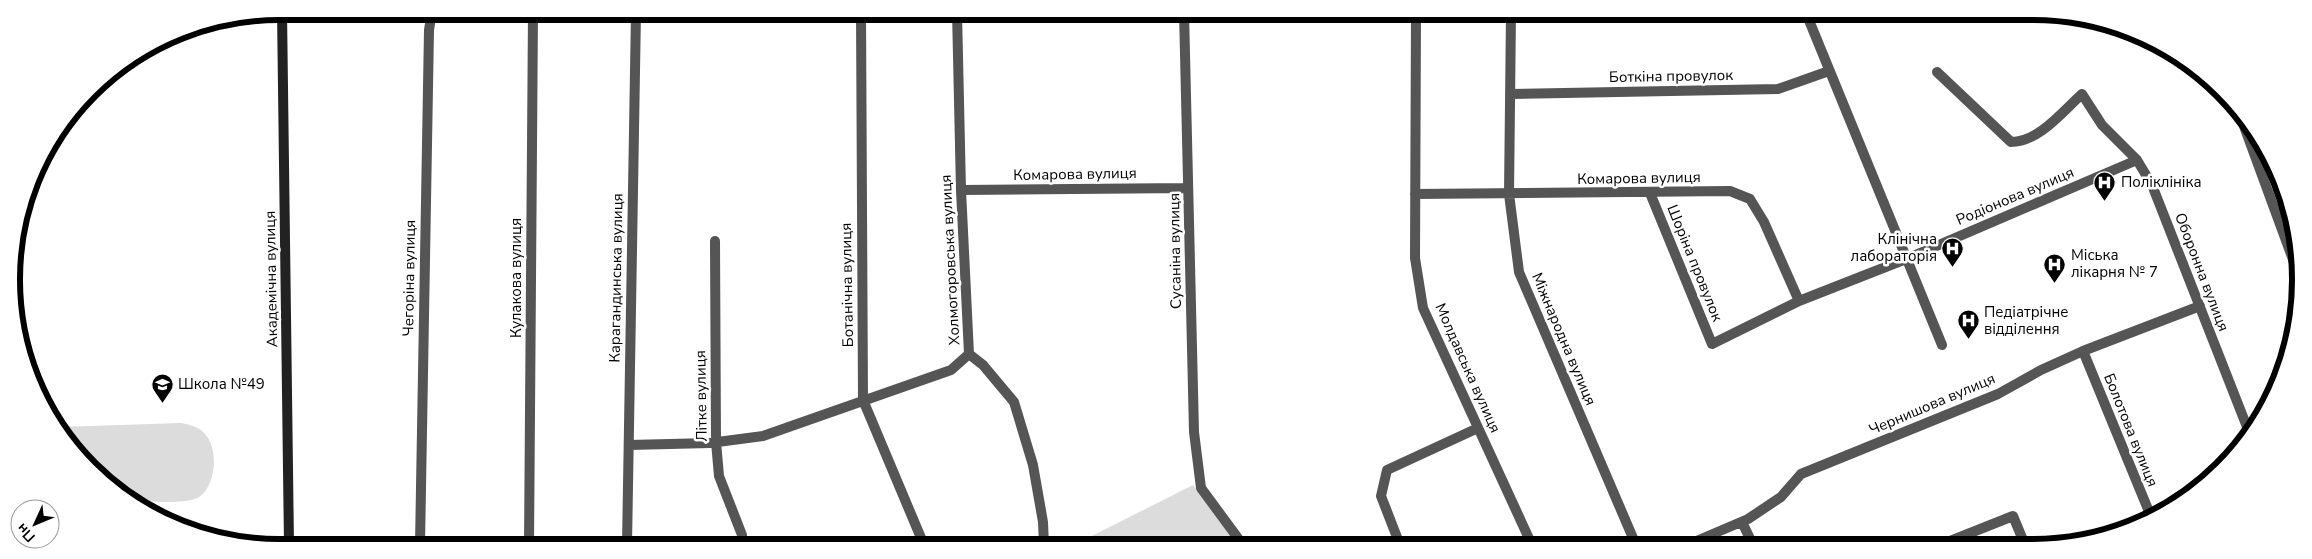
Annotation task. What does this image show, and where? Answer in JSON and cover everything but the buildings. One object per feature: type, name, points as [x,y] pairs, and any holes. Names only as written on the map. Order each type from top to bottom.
[{"type":"main road","name":"Академічна вулиця","points":[[282,20],[290,478],[289,539]]},
{"type":"street","name":"Чегоріна вулиця","points":[[420,539],[428,30],[430,20]]},
{"type":"street","name":"Кулакова вулиця","points":[[529,539],[533,20]]},
{"type":"street","name":"Карагандинська вулиця","points":[[627,539],[636,20]]},
{"type":"street","name":"Ботанічна вулиця","points":[[861,20],[863,400],[921,539]]},
{"type":"street","name":"Холмогоровська вулиця","points":[[957,20],[961,190],[969,354],[983,365],[1014,402],[1033,465],[1043,522],[1044,539]]},
{"type":"street","name":"Сусаніна вулиця","points":[[1184,20],[1194,432],[1201,488],[1238,539]]},
{"type":"street","name":"Молдавська вулиця","points":[[1416,20],[1415,258],[1424,308],[1529,539]]},
{"type":"street","name":"Міжнародна вулиця","points":[[1511,20],[1509,194],[1519,272],[1633,539]]},
{"type":"street","points":[[1809,20],[1942,345]]},
{"type":"street","name":"Боткіна провулок","points":[[1510,94],[1778,89],[1829,71]]},
{"type":"street","name":"Оборонна вулиця","points":[[1937,72],[2011,142],[2022,142],[2035,135],[2082,94],[2102,125],[2137,160],[2152,185],[2247,426]]},
{"type":"street","points":[[2247,133],[2290,252]]},
{"type":"street","name":"Родіонова вулиця","points":[[1712,344],[1798,302],[2137,160]]},
{"type":"street","name":"Комарова вулиця","points":[[961,190],[1188,188]]},
{"type":"street","name":"Комарова вулиця","points":[[1415,194],[1730,191],[1750,199],[1764,222],[1798,302]]},
{"type":"street","name":"Шоріна провулок","points":[[1650,193],[1712,344]]},
{"type":"street","name":"Літке вулиця","points":[[715,241],[716,442],[719,476],[742,539]]},
{"type":"street","name":"Чернишова вулиця","points":[[1702,539],[1742,522],[1781,496],[1801,474],[1998,394],[2041,370],[2083,351],[2200,306]]},
{"type":"street","name":"Болотова вулиця","points":[[2083,351],[2148,511]]},
{"type":"street","points":[[629,445],[716,442],[763,436],[951,370],[969,354]]},
{"type":"street","points":[[1397,539],[1381,496],[1387,470],[1478,428]]},
{"type":"street","points":[[1957,539],[2013,516],[2022,539]]},
{"type":"street","points":[[1742,522],[1749,539]]},
{"type":"shaded area","points":[[181,423],[194,427],[205,434],[212,449],[214,467],[209,485],[199,497],[186,501],[146,502],[108,475],[84,451],[66,427]]},
{"type":"shaded area","points":[[1193,485],[1233,539],[1086,539]]},
{"type":"place","name":"Поліклініка","points":[[2105,201]]},
{"type":"place","name":"Клінічна лабораторія","points":[[1953,267]]},
{"type":"place","name":"Міська лікарня № 7","points":[[2055,283]]},
{"type":"place","name":"Педіатрічне відділення","points":[[1968,340]]},
{"type":"place","name":"Школа №49","points":[[162,403]]}]
